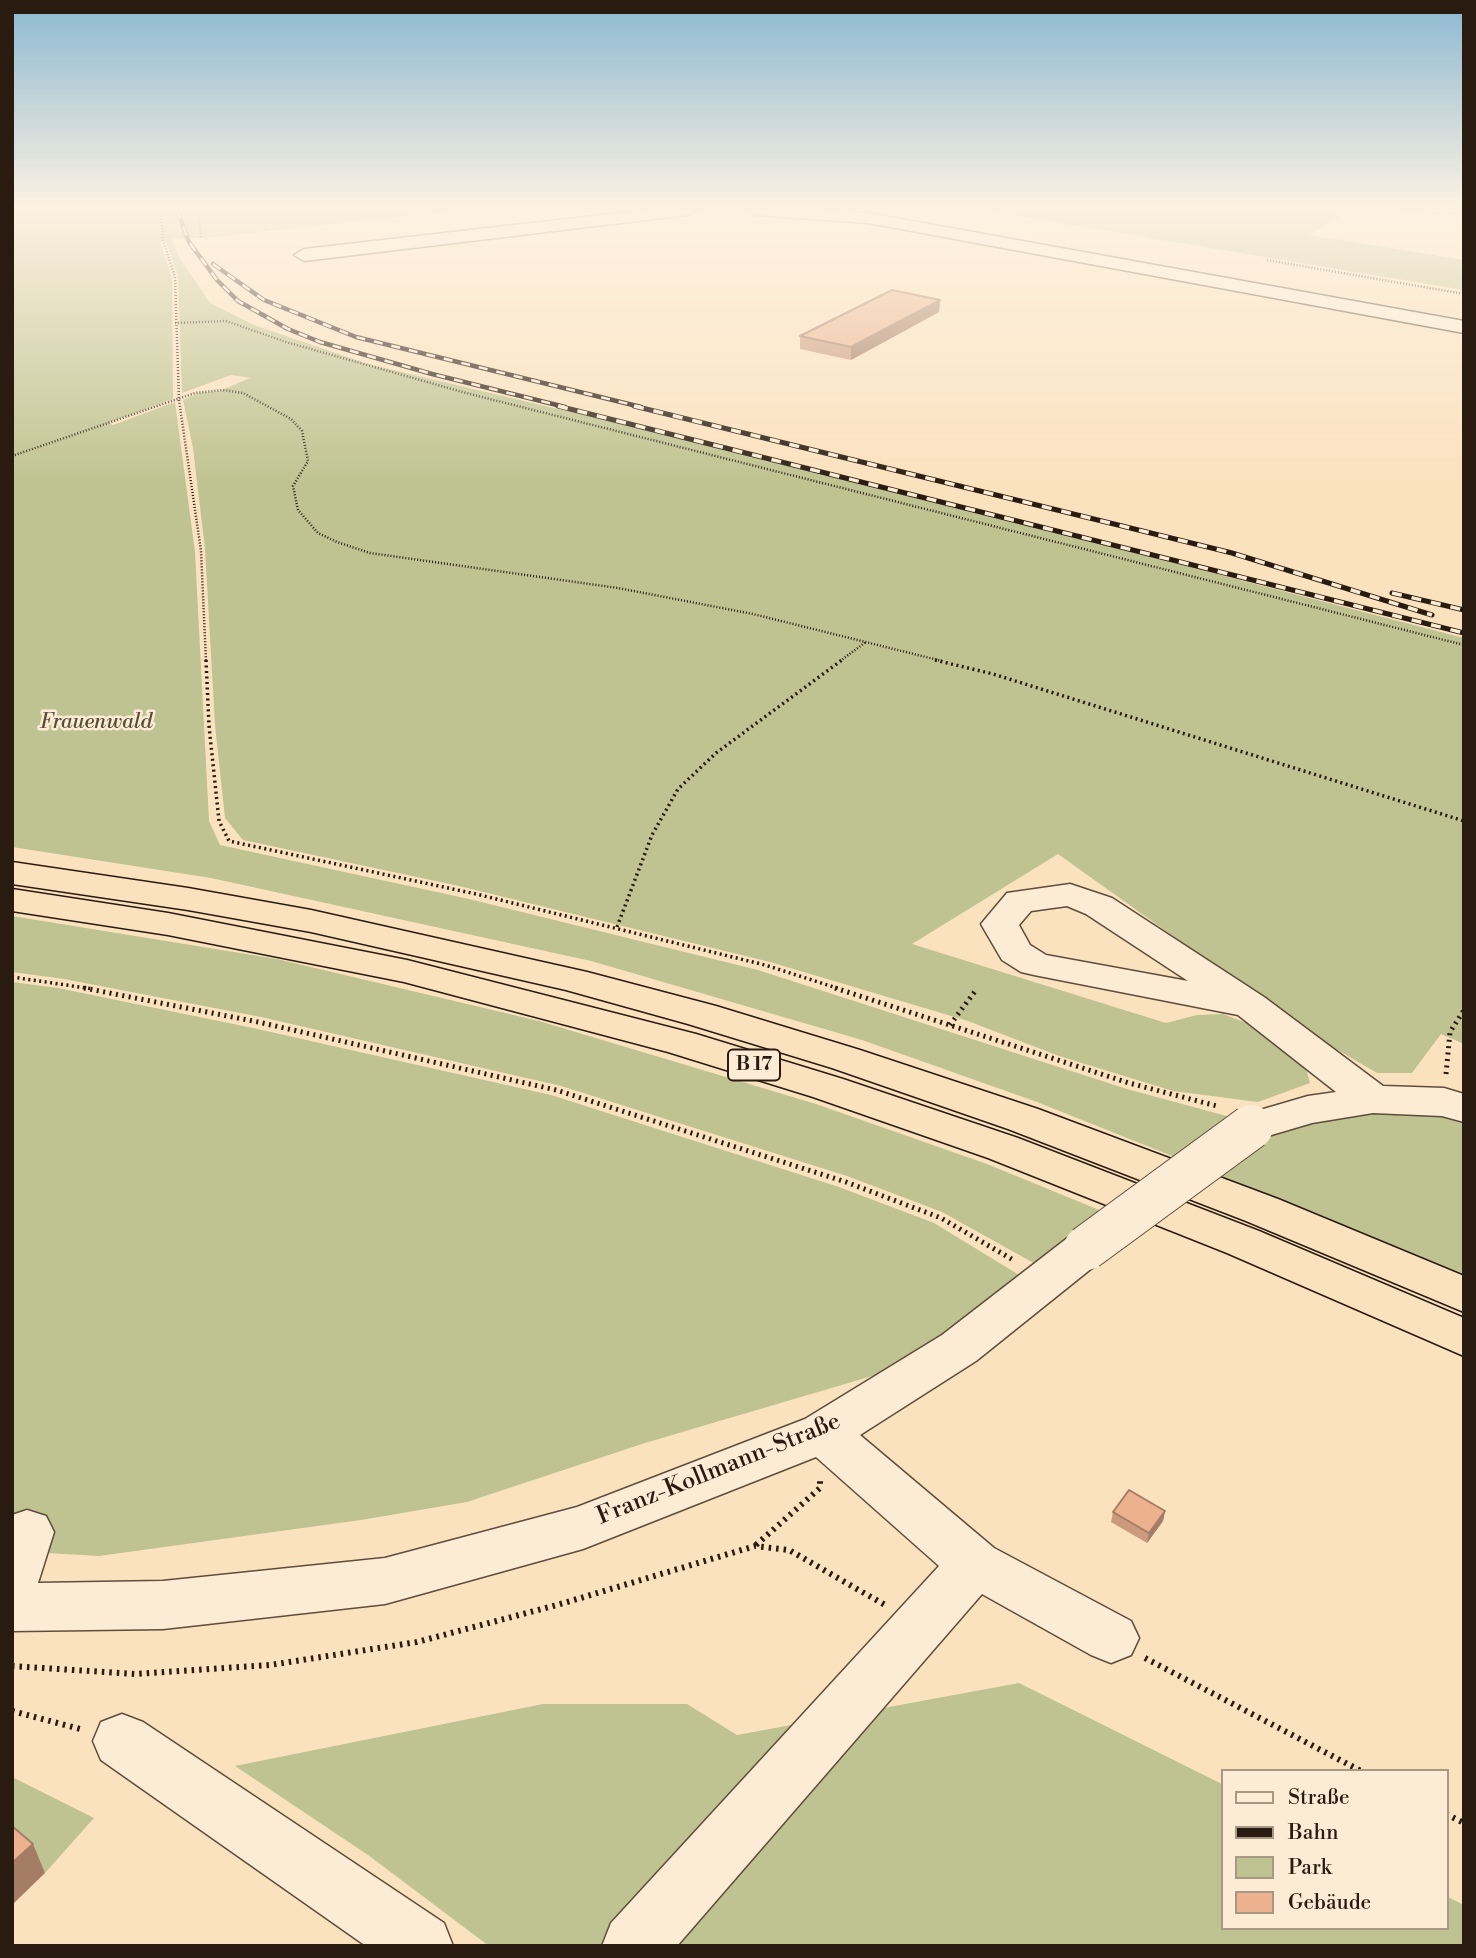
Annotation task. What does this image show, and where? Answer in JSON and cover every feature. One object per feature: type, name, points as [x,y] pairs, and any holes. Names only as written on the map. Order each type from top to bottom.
[{"type":"highway","name":"B 17","points":[[12,873],[188,899],[324,924],[573,980],[702,1015],[846,1059],[1023,1119],[1262,1210],[1464,1296]]},
{"type":"highway","name":"B 17","points":[[12,900],[289,946],[515,998],[682,1043],[828,1088],[1003,1148],[1243,1241],[1464,1338]]},
{"type":"street","points":[[1324,301],[1464,327]]},
{"type":"street","points":[[1250,1005],[1034,964],[1015,952],[1000,924],[1020,901],[1070,895],[1099,906],[1250,1005],[1373,1099]]},
{"type":"street","name":"Franz-Kollmann-Straße","points":[[12,1607],[163,1605],[385,1581],[583,1527],[823,1433],[959,1348],[1086,1248],[1260,1123],[1308,1110],[1373,1099],[1454,1105]]},
{"type":"street","points":[[823,1433],[975,1564],[1111,1638]]},
{"type":"street","points":[[12,1581],[27,1532]]},
{"type":"street","points":[[634,1946],[975,1564]]},
{"type":"street","points":[[122,1741],[421,1946]]},
{"type":"path","points":[[175,301],[179,400],[201,551],[209,726],[219,821],[229,841],[476,894],[765,965],[1260,1123]]},
{"type":"path","points":[[175,323],[226,321],[286,342],[466,393],[1464,645]]},
{"type":"path","points":[[12,456],[208,390],[243,393],[291,419],[302,431],[308,461],[293,486],[298,510],[318,533],[337,542],[370,553],[618,588],[753,614],[867,642],[993,674],[1464,821]]},
{"type":"path","points":[[617,927],[652,835],[678,789],[716,753],[867,642]]},
{"type":"path","points":[[12,977],[258,1022],[556,1090],[846,1182],[941,1217],[1045,1279]]},
{"type":"path","points":[[950,1025],[976,990]]},
{"type":"path","points":[[1454,1105],[1450,1032],[1464,1010]]},
{"type":"path","points":[[755,1546],[820,1488],[823,1433]]},
{"type":"path","points":[[12,1665],[135,1674],[270,1665],[416,1642],[557,1605],[755,1546],[789,1550],[878,1600],[918,1627]]},
{"type":"path","points":[[1111,1638],[1160,1667],[1358,1769]]},
{"type":"path","points":[[12,1711],[122,1741]]},
{"type":"path","points":[[1448,1815],[1464,1823]]},
{"type":"green space","name":"Frauenwald","points":[[12,301],[172,301],[173,399],[108,423],[113,425],[175,402],[195,552],[209,821],[220,845],[469,899],[758,970],[1127,1089],[1234,1118],[1182,1160],[1037,1102],[862,1040],[591,961],[211,878],[12,847]]},
{"type":"green space","points":[[179,301],[209,301],[254,325],[368,364],[811,469],[1464,638],[1464,1044],[1441,1034],[1412,1073],[1377,1073],[1310,1034],[1058,854],[912,944],[1166,1023],[1197,1015],[1223,1014],[1262,1029],[1303,1058],[1310,1083],[1258,1102],[1173,1091],[1059,1056],[968,1021],[770,962],[459,886],[243,840],[225,818],[215,725],[205,549],[193,448],[183,400],[199,393],[220,391],[250,378],[231,375],[182,393]]},
{"type":"green space","points":[[12,916],[277,959],[539,1021],[816,1104],[987,1164],[1109,1214],[1039,1266],[942,1212],[847,1176],[561,1086],[261,1017],[64,979],[12,972]]},
{"type":"green space","points":[[12,982],[58,988],[253,1028],[551,1095],[839,1187],[934,1223],[1029,1281],[889,1371],[645,1443],[467,1502],[361,1520],[99,1556],[12,1551]]},
{"type":"green space","points":[[1378,1108],[1464,1117],[1464,1274],[1212,1175],[1271,1132],[1313,1120]]},
{"type":"green space","points":[[1019,1683],[1220,1783],[1220,1930],[1448,1930],[1448,1897],[1464,1905],[1464,1946],[489,1946],[368,1855],[235,1766],[543,1704],[687,1704],[737,1735]]},
{"type":"green space","points":[[12,1777],[94,1818],[45,1873],[12,1844]]},
{"type":"building","points":[[869,301],[937,301],[851,347],[800,336]]},
{"type":"building","points":[[1129,1490],[1165,1511],[1149,1533],[1113,1512]]},
{"type":"building","points":[[12,1826],[33,1844],[12,1863]]},
{"type":"railway","points":[[239,301],[288,329],[320,342],[432,374],[565,407]]},
{"type":"railway","points":[[267,301],[356,337],[641,407]]},
{"type":"railway","points":[[558,406],[1464,633]]},
{"type":"railway","points":[[634,406],[1232,553],[1432,615]]},
{"type":"railway","points":[[1392,593],[1464,610]]}]
